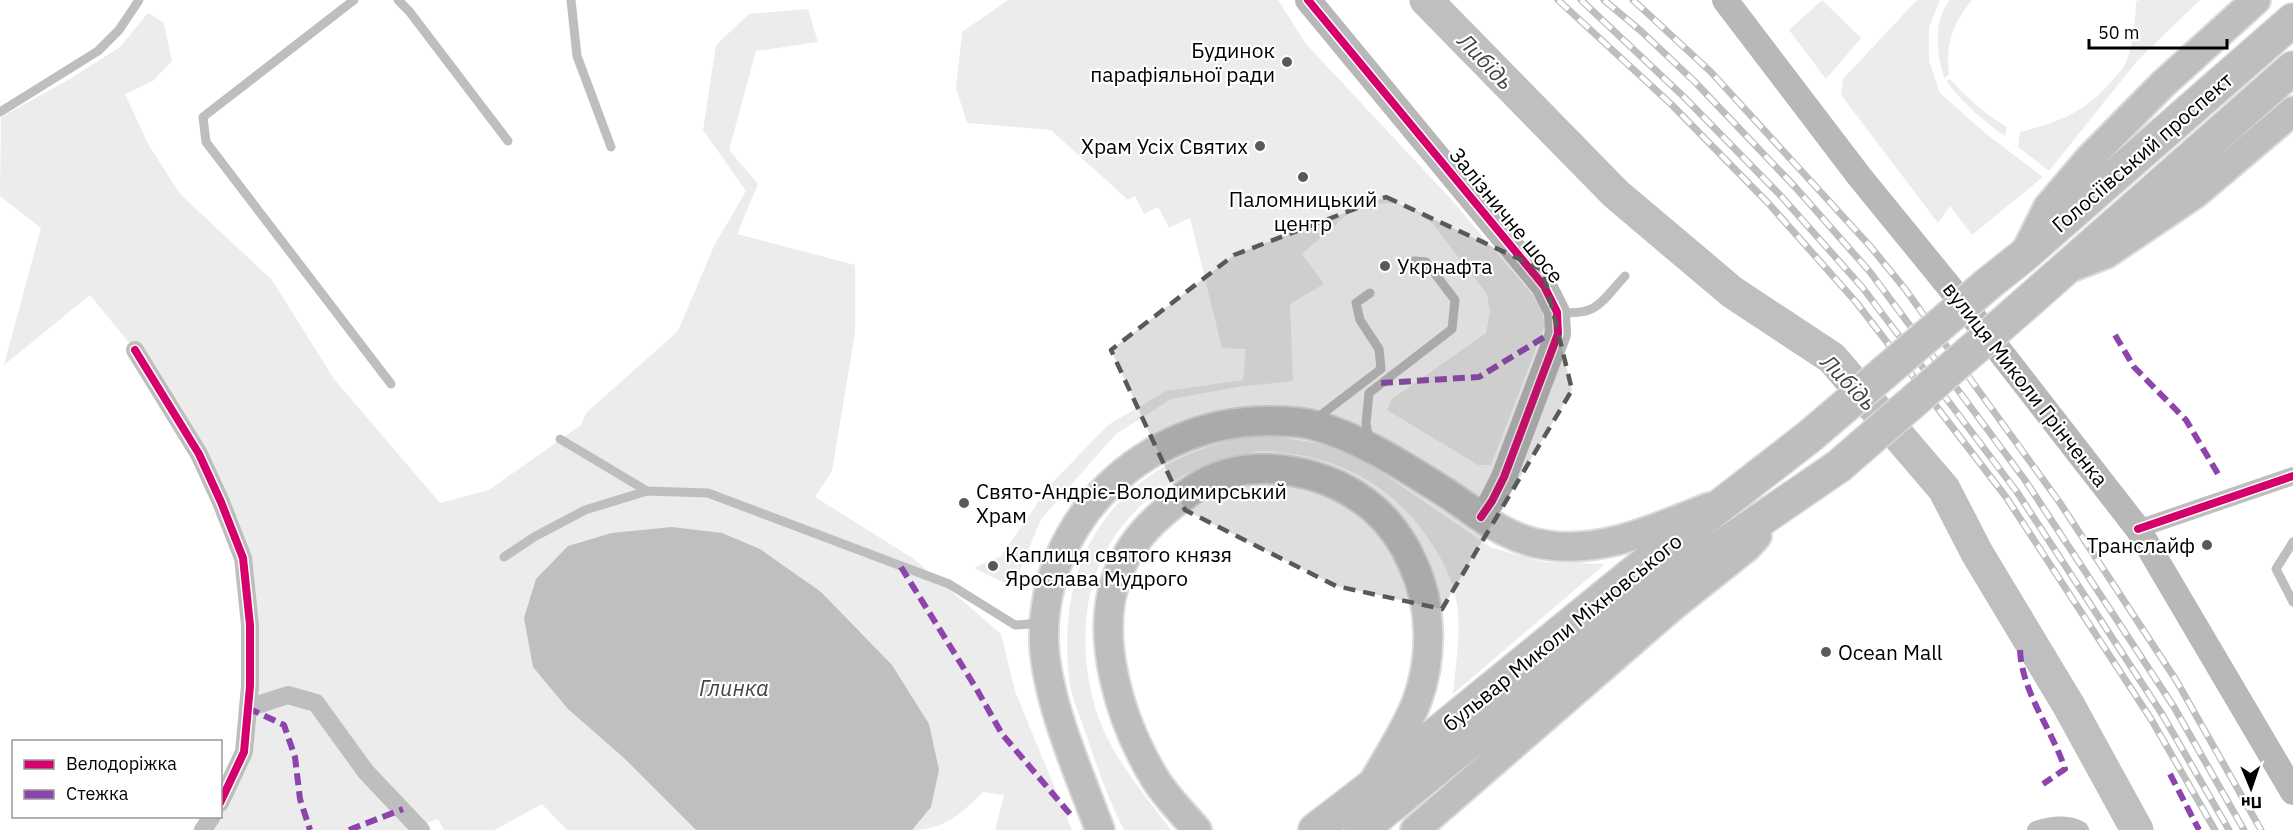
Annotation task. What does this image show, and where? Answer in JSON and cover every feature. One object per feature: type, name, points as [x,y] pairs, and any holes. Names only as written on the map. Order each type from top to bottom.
[{"type":"highway","name":"Голосіївський проспект","points":[[1810,436],[2023,256],[2293,20]]},
{"type":"highway","name":"Голосіївський проспект","points":[[1839,466],[2293,68]]},
{"type":"highway","name":"бульвар Миколи Міхновського","points":[[1361,830],[1641,585],[1728,500],[1810,436]]},
{"type":"highway","name":"бульвар Миколи Міхновського","points":[[1315,830],[1641,585],[1786,503],[1839,466]]},
{"type":"main road","name":"Залізничне шосе","points":[[1308,0],[1544,286],[1557,312],[1558,334],[1504,477],[1492,501],[1480,517]]},
{"type":"main road","name":"вулиця Миколи Грінченка","points":[[1725,0],[1859,176],[1956,295],[2138,529],[2293,792]]},
{"type":"main road","points":[[2023,256],[2049,207],[2088,160],[2163,84],[2256,0]]},
{"type":"main road","points":[[2062,271],[2106,254],[2162,218],[2196,194],[2293,111]]},
{"type":"main road","points":[[1100,830],[1048,681],[1044,643],[1049,590],[1061,551],[1080,520],[1109,485],[1138,460],[1173,441],[1209,428],[1244,421],[1308,424],[1339,435],[1370,450],[1431,484],[1501,531],[1545,545],[1585,547],[1632,537],[1728,500]]},
{"type":"main road","points":[[1197,830],[1155,779],[1137,746],[1123,712],[1114,677],[1109,641],[1110,606],[1118,574],[1133,546],[1154,521],[1178,500],[1205,482],[1235,472],[1266,469],[1295,471],[1351,492],[1374,509],[1393,529],[1408,551],[1419,576],[1428,626],[1427,650],[1418,700],[1371,787]]},
{"type":"main road","points":[[1415,830],[1673,606],[1747,547],[1786,503]]},
{"type":"street","points":[[135,350],[199,454],[243,558],[250,625],[248,708],[244,752],[222,799]]},
{"type":"street","points":[[2138,529],[2293,476]]},
{"type":"street","points":[[248,708],[288,695],[316,703],[366,772],[421,830]]},
{"type":"street","points":[[2036,830],[2054,826],[2072,826],[2080,830]]},
{"type":"lane","points":[[0,112],[98,51],[119,30],[139,0]]},
{"type":"lane","points":[[354,0],[203,117],[206,142],[391,384]]},
{"type":"lane","points":[[398,0],[409,10],[508,141]]},
{"type":"lane","points":[[571,0],[577,56],[611,147]]},
{"type":"lane","points":[[1370,450],[1366,423],[1369,393],[1452,328],[1455,300],[1426,262],[1414,261],[1410,264]]},
{"type":"lane","points":[[1557,312],[1578,314],[1596,308],[1625,276]]},
{"type":"lane","points":[[1308,424],[1381,369],[1379,349],[1360,320],[1356,303],[1370,293]]},
{"type":"lane","points":[[560,439],[647,491]]},
{"type":"lane","points":[[504,557],[534,537],[585,510],[647,491],[708,494],[949,584],[1015,625],[1045,623]]},
{"type":"lane","points":[[2293,542],[2276,569],[2293,602]]},
{"type":"highlighted area","points":[[1386,197],[1543,270],[1572,390],[1442,609],[1336,586],[1185,510],[1111,350],[1234,255]]},
{"type":"shaded area","points":[[1008,0],[1278,0],[1306,44],[1450,198],[1541,305],[1545,325],[1491,465],[1478,465],[1387,410],[1392,399],[1486,333],[1490,312],[1487,294],[1433,224],[1402,203],[1359,204],[1302,254],[1324,284],[1290,304],[1293,381],[1237,387],[1171,399],[1116,434],[1041,519],[1013,587],[974,568],[1001,556],[1050,485],[1108,425],[1166,391],[1243,380],[1246,349],[1222,348],[1190,218],[1169,228],[1158,207],[1144,214],[1135,196],[1128,200],[1051,130],[967,123],[956,88],[962,32]]},
{"type":"shaded area","points":[[1822,0],[1861,38],[1826,79],[1789,30]]},
{"type":"shaded area","points":[[1917,0],[1940,0],[1929,27],[1929,61],[1940,93],[1984,132],[2043,177],[1972,235],[1950,206],[1938,223],[1841,95],[1843,79]]},
{"type":"shaded area","points":[[1950,0],[1972,0],[1952,34],[1949,75],[1944,78],[1939,58],[1938,27],[1944,9]]},
{"type":"shaded area","points":[[2200,0],[2137,61],[2049,171],[2018,147],[2020,132],[2069,116],[2089,103],[2117,75],[2124,66],[2130,50],[2136,1]]},
{"type":"shaded area","points":[[808,9],[818,42],[756,51],[729,150],[758,184],[737,234],[855,265],[855,333],[832,471],[815,497],[914,559],[1001,634],[1015,691],[1072,830],[995,830],[1004,795],[983,792],[968,807],[943,824],[912,830],[930,807],[568,709],[625,759],[696,830],[567,830],[542,804],[495,830],[444,830],[438,819],[419,826],[417,830],[203,830],[218,818],[222,818],[222,801],[244,752],[250,625],[221,502],[135,350],[90,295],[4,365],[41,228],[0,196],[1,117],[70,79],[120,47],[148,13],[164,23],[172,61],[153,81],[125,94],[148,144],[180,194],[272,280],[334,379],[440,503],[489,490],[581,425],[586,413],[678,331],[714,246],[746,191],[703,130],[716,45],[749,14]]},
{"type":"shaded area","points":[[1950,79],[1991,117],[2007,127],[2005,136],[1966,104],[1946,81]]},
{"type":"shaded area","points":[[1272,436],[1321,444],[1362,459],[1490,547],[1543,562],[1605,564],[1453,694],[1458,616],[1451,580],[1441,559],[1422,530],[1408,513],[1381,490],[1367,480],[1336,465],[1302,456],[1265,451],[1217,461],[1175,480],[1155,493],[1122,526],[1100,564],[1088,604],[1085,646],[1087,666],[1090,687],[1101,724],[1127,771],[1171,830],[1124,830],[1102,780],[1070,685],[1067,641],[1071,600],[1081,563],[1098,530],[1120,501],[1150,476],[1185,456],[1227,441]]},
{"type":"water","name":"Глинка","points":[[672,527],[722,533],[760,549],[821,592],[892,665],[929,724],[939,770],[931,807],[912,830],[696,830],[625,759],[568,709],[533,667],[524,618],[536,579],[568,546],[612,533]]},
{"type":"waterway","name":"Либідь","points":[[1426,0],[1616,194],[1732,292],[1832,358],[1944,489],[1977,553],[2069,706],[2137,830]]},
{"type":"railway","points":[[1558,0],[1672,105],[1769,204],[1856,302],[2006,497],[2151,719],[2215,830]]},
{"type":"railway","points":[[1581,0],[1684,97],[1781,196],[1862,287],[2017,492],[2162,714],[2229,830]]},
{"type":"railway","points":[[1604,0],[1695,82],[1796,188],[1870,272],[2025,480],[2174,707],[2244,830]]},
{"type":"railway","points":[[1633,0],[1711,72],[1870,246],[1905,289],[2060,503],[2176,680],[2261,830]]},
{"type":"marked path","points":[[2115,335],[2134,367],[2186,420],[2218,474]]},
{"type":"marked path","points":[[1381,383],[1479,377],[1546,336]]},
{"type":"marked path","points":[[901,567],[1002,734],[1070,814]]},
{"type":"marked path","points":[[2020,650],[2026,681],[2065,769],[2043,784]]},
{"type":"marked path","points":[[248,708],[284,725],[295,757],[300,799],[310,830]]},
{"type":"marked path","points":[[2170,774],[2199,830]]},
{"type":"marked path","points":[[349,830],[403,809]]},
{"type":"cycle path","points":[[1308,0],[1544,286],[1557,312],[1558,334],[1504,477],[1481,517]]},
{"type":"cycle path","points":[[135,350],[199,454],[243,558],[250,625],[250,686],[244,752],[222,799]]},
{"type":"cycle path","points":[[2138,529],[2293,476]]},
{"type":"place","name":"Будинок парафіяльної ради","points":[[1287,62]]},
{"type":"place","name":"Храм Усіх Святих","points":[[1260,146]]},
{"type":"place","name":"Паломницький центр","points":[[1303,177]]},
{"type":"place","name":"Укрнафта","points":[[1385,266]]},
{"type":"place","name":"Свято-Андріє-Володимирський Храм","points":[[964,503]]},
{"type":"place","name":"Транслайф","points":[[2207,545]]},
{"type":"place","name":"Каплиця святого князя Ярослава Мудрого","points":[[993,566]]},
{"type":"place","name":"Ocean Mall","points":[[1826,652]]}]
